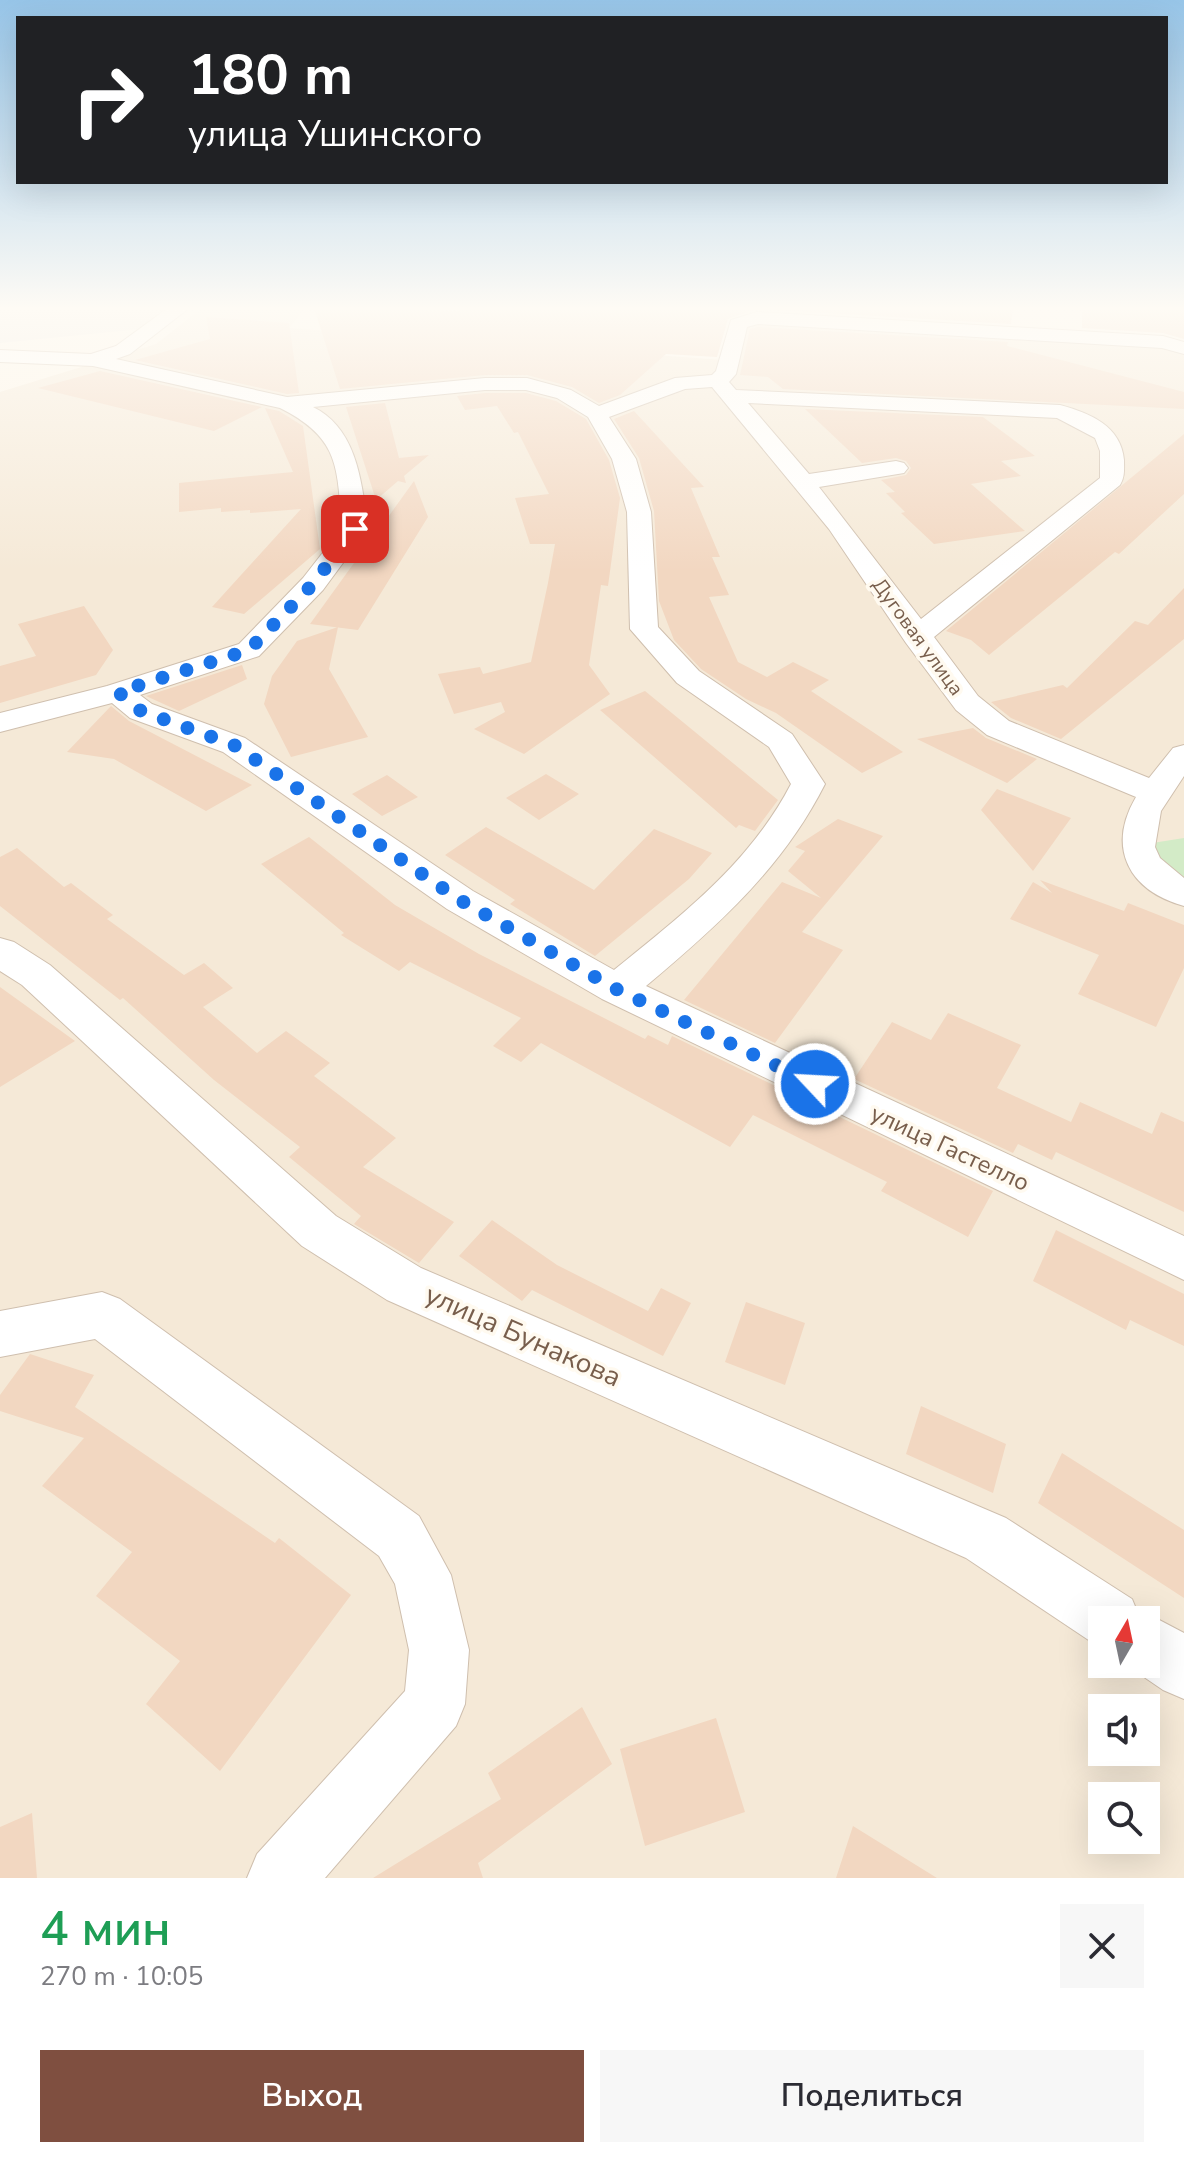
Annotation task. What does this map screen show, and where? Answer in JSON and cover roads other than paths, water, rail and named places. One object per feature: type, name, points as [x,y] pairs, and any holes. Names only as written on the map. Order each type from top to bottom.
[{"type":"street","points":[[0,723],[118,692],[249,650],[313,584],[355,529],[351,489],[336,438],[320,419],[287,403],[254,396]]},
{"type":"street","points":[[287,403],[364,396]]},
{"type":"street","points":[[567,396],[596,413],[624,459],[639,512],[644,629],[688,677],[781,741],[808,784],[793,817],[726,898],[616,989]]},
{"type":"street","points":[[596,413],[616,410],[646,396]]},
{"type":"street","name":"Дуговая улица","points":[[731,396],[838,524],[916,637],[967,703],[998,728],[1153,792]]},
{"type":"street","points":[[832,396],[1060,412],[1099,427],[1114,449],[1112,480],[916,637]]},
{"type":"street","points":[[803,482],[896,468]]},
{"type":"street","name":"улица Гастелло","points":[[118,692],[141,711],[234,745],[460,900],[616,989],[1184,1259]]},
{"type":"street","points":[[1184,755],[1153,792],[1137,824],[1137,849],[1149,872],[1184,894]]},
{"type":"street","name":"улица Бунакова","points":[[0,952],[36,975],[319,1231],[404,1284],[986,1538],[1090,1606]]},
{"type":"street","points":[[0,1334],[102,1315],[399,1536],[422,1575],[439,1650],[434,1704],[281,1878]]},
{"type":"street","points":[[1160,1653],[1184,1669]]}]
